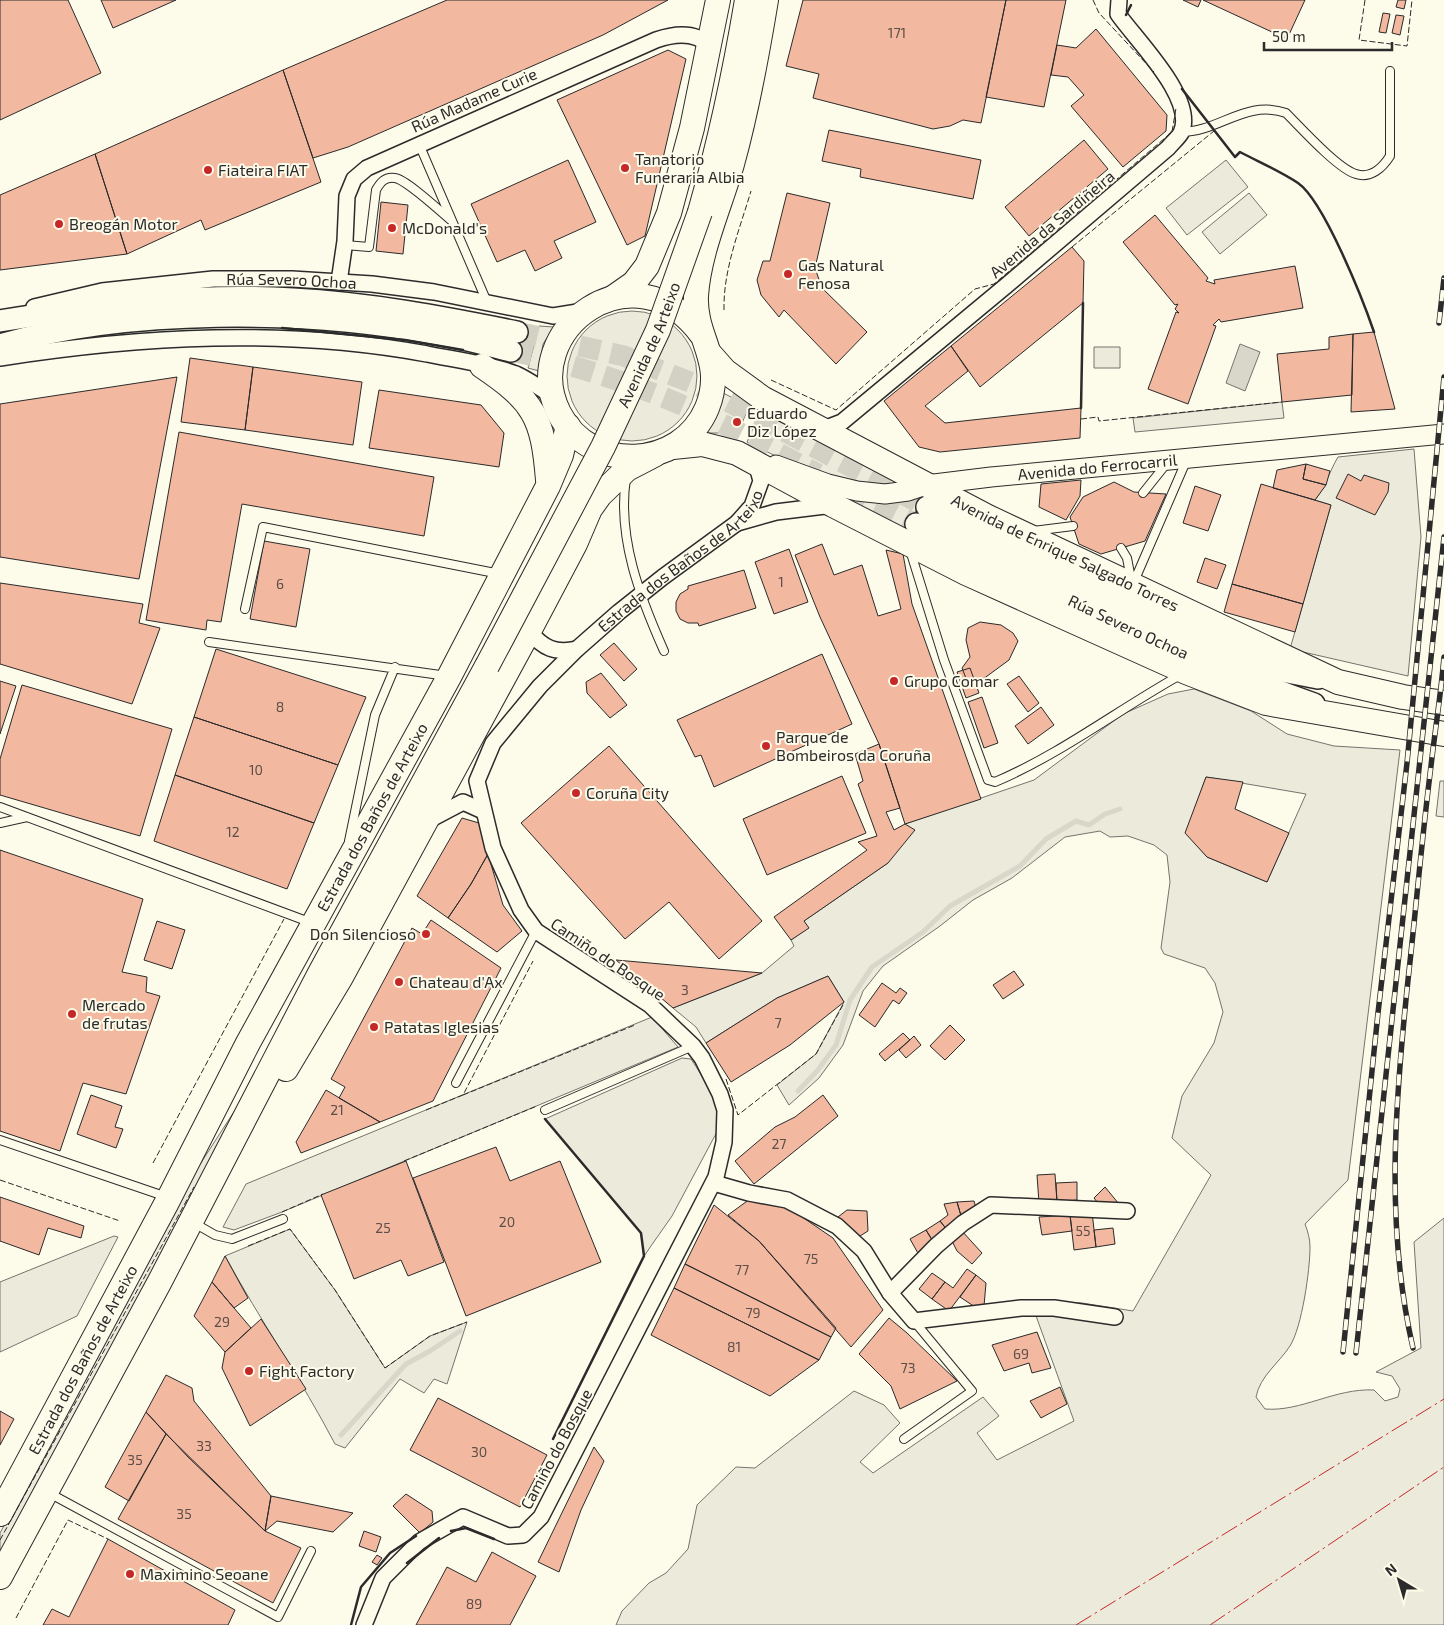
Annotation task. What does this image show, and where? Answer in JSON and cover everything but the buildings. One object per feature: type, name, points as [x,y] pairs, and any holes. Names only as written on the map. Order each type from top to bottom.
[{"type":"main road","name":"Avenida de Arteixo","points":[[614,297],[634,282],[647,266],[669,213],[692,128],[718,0]]},
{"type":"main road","name":"Avenida de Arteixo","points":[[706,344],[696,297],[703,258],[700,217],[708,145],[735,0]]},
{"type":"main road","name":"Avenida de Arteixo","points":[[482,663],[607,438],[658,330],[700,217],[729,99],[747,0]]},
{"type":"main road","name":"Avenida de Arteixo","points":[[700,217],[732,163],[747,102],[766,0]]},
{"type":"main road","points":[[700,217],[710,300],[716,327],[727,352],[744,374],[819,428]]},
{"type":"main road","points":[[626,479],[663,451],[700,422],[707,408],[714,382],[714,372],[706,344],[691,319],[667,302],[650,297],[614,297],[584,312],[563,335],[556,350],[552,382],[554,398],[559,413],[568,426],[599,450],[628,457],[663,451]]},
{"type":"main road","name":"Rúa Severo Ochoa","points":[[0,320],[133,302],[212,298],[292,298],[424,314],[514,341],[437,334],[372,324],[291,318],[200,318],[104,324],[25,338],[0,345]]},
{"type":"main road","name":"Avenida de Enrique Salgado Torres","points":[[706,344],[725,371],[762,398],[819,428],[919,515],[1080,626],[1186,672],[1266,703],[1444,734]]},
{"type":"main road","points":[[482,366],[511,386],[539,420],[546,445],[548,486]]},
{"type":"main road","name":"Estrada dos Baños de Arteixo","points":[[0,1514],[168,1201],[313,924],[449,677],[548,486],[561,455],[568,426]]},
{"type":"main road","name":"Avenida de Enrique Salgado Torres","points":[[663,451],[702,444],[737,453],[833,505],[919,515],[1021,533],[1338,682],[1403,697],[1444,702]]},
{"type":"main road","name":"Avenida de Enrique Salgado Torres","points":[[575,544],[626,479],[672,463],[706,457],[756,462]]},
{"type":"main road","name":"Rúa Severo Ochoa","points":[[919,515],[1066,576],[1212,643],[1277,670],[1338,682]]},
{"type":"main road","name":"Rúa Severo Ochoa","points":[[919,515],[1058,593],[1272,689],[1348,716]]},
{"type":"main road","name":"Estrada dos Baños de Arteixo","points":[[159,1283],[341,977],[426,822],[533,636],[575,544]]},
{"type":"main road","name":"Estrada dos Baños de Arteixo","points":[[168,1201],[267,1047],[482,663]]},
{"type":"main road","name":"Estrada dos Baños de Arteixo","points":[[0,1577],[159,1283],[482,663]]},
{"type":"street","points":[[1119,0],[1118,14],[1176,92],[1184,113],[1181,132]]},
{"type":"street","name":"Rúa Madame Curie","points":[[339,282],[345,245],[347,196],[354,179],[367,168],[656,40],[669,36],[688,36],[702,40],[710,46]]},
{"type":"street","name":"Avenida da Sardiñeira","points":[[819,428],[829,427],[842,422],[1168,148],[1181,132]]},
{"type":"street","name":"Rúa Severo Ochoa","points":[[0,320],[40,305],[111,290],[213,279],[339,282],[425,291],[553,316],[584,312]]},
{"type":"street","points":[[0,358],[84,345],[241,336],[375,344],[515,374],[554,398]]},
{"type":"street","name":"Avenida do Ferrocarril","points":[[756,462],[782,467],[828,484],[857,491],[885,494],[908,491],[919,515],[1179,459],[1444,434]]},
{"type":"street","name":"Estrada dos Baños de Arteixo","points":[[477,780],[493,743],[540,686],[577,649],[640,596],[737,523],[752,506],[758,494],[761,481],[756,462]]},
{"type":"street","points":[[737,523],[776,512],[833,505]]},
{"type":"street","points":[[533,636],[555,651],[577,649]]},
{"type":"street","name":"Estrada dos Baños de Arteixo","points":[[533,636],[548,661],[547,670],[540,686]]},
{"type":"street","name":"Camiño do Bosque","points":[[364,1625],[383,1578],[419,1542],[463,1517],[508,1536],[523,1535],[541,1517],[714,1184],[724,1142],[725,1110],[720,1094],[693,1046],[650,1006],[536,931],[508,884],[493,848],[477,780]]},
{"type":"street","points":[[426,822],[463,802],[483,812]]},
{"type":"street","points":[[714,1184],[749,1194],[787,1200],[837,1226],[864,1250],[890,1293],[914,1321],[1021,1308],[1054,1308],[1115,1317]]},
{"type":"street","points":[[890,1293],[936,1246],[963,1222],[991,1206],[1127,1210]]},
{"type":"lane","points":[[1181,132],[1197,132],[1244,111],[1274,109],[1286,114],[1341,166],[1356,175],[1372,174],[1383,166],[1390,156],[1390,71]]},
{"type":"lane","points":[[419,144],[487,302]]},
{"type":"lane","points":[[345,245],[369,247],[376,190],[388,178],[394,178],[405,183],[452,221]]},
{"type":"lane","points":[[1143,493],[1179,459]]},
{"type":"lane","points":[[1133,586],[1179,459]]},
{"type":"lane","points":[[626,479],[625,518],[632,568],[640,596],[664,651]]},
{"type":"lane","points":[[919,515],[924,601],[988,780],[995,782],[1035,764],[1134,700],[1186,672]]},
{"type":"lane","points":[[1021,533],[1073,526]]},
{"type":"lane","points":[[245,609],[263,527],[502,575]]},
{"type":"lane","points":[[1121,548],[1127,558],[1133,586]]},
{"type":"lane","points":[[209,642],[395,667],[449,677]]},
{"type":"lane","points":[[344,867],[354,807],[374,715],[395,667]]},
{"type":"lane","points":[[0,807],[313,924]]},
{"type":"lane","points":[[0,823],[27,817]]},
{"type":"lane","points":[[456,1083],[536,931]]},
{"type":"lane","points":[[545,1110],[693,1046]]},
{"type":"lane","points":[[0,1140],[168,1201]]},
{"type":"lane","points":[[194,1223],[215,1235],[232,1239],[283,1219]]},
{"type":"lane","points":[[904,1439],[972,1391],[914,1321]]},
{"type":"lane","points":[[45,1491],[278,1617],[311,1551]]},
{"type":"shaded area","points":[[1226,160],[1248,187],[1187,235],[1166,208]]},
{"type":"shaded area","points":[[1249,193],[1267,215],[1220,254],[1202,232]]},
{"type":"shaded area","points":[[632,311],[645,312],[657,316],[678,330],[692,351],[696,363],[696,389],[692,401],[678,422],[657,436],[645,440],[632,441],[619,440],[607,436],[586,422],[572,401],[568,389],[567,376],[568,363],[572,351],[586,330],[607,316],[619,312]]},
{"type":"shaded area","points":[[539,326],[554,327],[543,344],[539,371],[528,368]]},
{"type":"shaded area","points":[[1240,344],[1260,352],[1245,391],[1226,383]]},
{"type":"shaded area","points":[[1094,347],[1120,347],[1120,368],[1094,368]]},
{"type":"shaded area","points":[[723,393],[749,406],[736,438],[723,433],[704,433],[717,415]]},
{"type":"shaded area","points":[[1282,402],[1284,418],[1135,432],[1133,418]]},
{"type":"shaded area","points":[[760,412],[901,482],[878,487],[840,479],[786,461],[747,442]]},
{"type":"shaded area","points":[[1414,449],[1421,537],[1408,676],[1290,649],[1331,505],[1315,500],[1338,457]]},
{"type":"shaded area","points":[[924,494],[906,531],[849,502],[849,499],[866,501]]},
{"type":"shaded area","points":[[1194,689],[1251,711],[1287,734],[1334,746],[1400,750],[1348,1180],[1305,1224],[1310,1241],[1310,1257],[1298,1326],[1290,1346],[1261,1383],[1256,1397],[1265,1409],[1278,1409],[1360,1390],[1374,1390],[1385,1401],[1398,1397],[1400,1389],[1392,1376],[1376,1372],[1421,1348],[1414,1242],[1444,1218],[1444,1625],[616,1625],[622,1611],[649,1583],[666,1573],[688,1549],[697,1505],[736,1467],[755,1468],[854,1391],[884,1405],[900,1423],[860,1462],[873,1473],[983,1397],[999,1416],[977,1433],[997,1460],[1074,1421],[1031,1302],[1082,1303],[1133,1311],[1211,1175],[1172,1138],[1182,1096],[1214,1043],[1223,1012],[1215,983],[1205,968],[1164,954],[1161,948],[1170,882],[1167,855],[1154,845],[1128,836],[1110,837],[1100,831],[1065,837],[1012,878],[973,900],[883,966],[863,991],[843,1045],[819,1078],[789,1105],[777,1085],[816,1054],[844,1002],[828,976],[777,998],[706,1043],[696,1027],[673,1008],[762,973],[794,946],[791,940],[808,928],[804,921],[888,863],[905,824],[1034,780],[1123,714],[1168,694]],"holes":[[[1206,777],[1306,794],[1267,882],[1207,857],[1186,833]]]},
{"type":"shaded area","points":[[1440,781],[1444,781],[1444,817],[1436,816]]},
{"type":"shaded area","points":[[652,1017],[678,1047],[282,1212],[234,1230],[223,1227],[246,1184]]},
{"type":"shaded area","points":[[682,1058],[691,1059],[706,1084],[717,1109],[719,1128],[672,1216],[644,1256],[641,1233],[545,1119]]},
{"type":"shaded area","points":[[239,1104],[241,1104],[0,1555],[0,1533],[195,1172]]},
{"type":"shaded area","points":[[290,1229],[335,1290],[385,1368],[430,1336],[467,1322],[447,1384],[434,1379],[424,1393],[400,1379],[345,1448],[335,1444],[225,1256]]},
{"type":"shaded area","points":[[114,1236],[118,1237],[77,1316],[0,1352],[0,1282]]},
{"type":"waterway","points":[[798,1091],[817,1071],[836,1045],[850,1000],[872,967],[923,932],[950,906],[1020,866],[1046,839],[1076,821],[1089,825],[1105,814],[1120,809]]},
{"type":"waterway","points":[[341,1435],[406,1364],[460,1331]]},
{"type":"tunnel","points":[[517,332],[624,356],[697,385],[927,507]]},
{"type":"tunnel","points":[[511,351],[579,368],[624,382],[667,399],[722,424],[818,474]]},
{"type":"tunnel","points":[[848,489],[916,524]]},
{"type":"railway","points":[[1439,323],[1444,278]]},
{"type":"railway","points":[[1343,1352],[1378,1013],[1407,763],[1444,377]]},
{"type":"railway","points":[[1356,1353],[1444,537]]},
{"type":"railway","points":[[1413,1348],[1404,1302],[1399,1256],[1396,1210],[1396,1118],[1408,980],[1444,657]]},
{"type":"fence","points":[[1093,0],[1099,13],[1154,72]]},
{"type":"fence","points":[[1365,0],[1359,40],[1407,46],[1412,0]]},
{"type":"fence","points":[[771,380],[836,410],[975,289],[994,284],[1172,132],[1176,108]]},
{"type":"fence","points":[[1072,247],[1214,131]]},
{"type":"fence","points":[[724,310],[724,295],[729,265],[751,191]]},
{"type":"fence","points":[[1081,419],[1098,417],[1099,421],[1282,402]]},
{"type":"fence","points":[[153,1163],[284,919]]},
{"type":"fence","points":[[426,1110],[463,1095],[533,961]]},
{"type":"fence","points":[[726,1079],[738,1115],[816,1054],[844,1003]]},
{"type":"fence","points":[[463,1095],[635,1025]]},
{"type":"fence","points":[[404,1161],[537,1106]]},
{"type":"fence","points":[[0,1180],[120,1221]]},
{"type":"fence","points":[[0,1540],[194,1187]]},
{"type":"fence","points":[[282,1212],[323,1194]]},
{"type":"fence","points":[[248,1246],[290,1229],[335,1290],[385,1368],[430,1336],[467,1322]]},
{"type":"fence","points":[[16,1618],[68,1520],[108,1539]]},
{"type":"wall","points":[[1126,15],[1131,5]]},
{"type":"wall","points":[[1182,89],[1235,157],[1240,152],[1298,183],[1308,193],[1319,209],[1342,252],[1374,332]]},
{"type":"wall","points":[[1081,408],[1083,303]]},
{"type":"wall","points":[[282,328],[405,340],[463,350]]},
{"type":"wall","points":[[545,1119],[641,1233],[644,1256],[553,1439]]},
{"type":"wall","points":[[451,1531],[466,1528],[494,1539]]},
{"type":"wall","points":[[351,1625],[361,1587],[390,1553],[416,1536]]},
{"type":"wall","points":[[407,1563],[439,1538]]},
{"type":"power","points":[[1076,1625],[1444,1399]]},
{"type":"power","points":[[1210,1625],[1444,1467]]},
{"type":"place","name":"Tanatorio Funeraria Albia","points":[[625,168]]},
{"type":"place","name":"Fiateira FIAT","points":[[208,170]]},
{"type":"place","name":"Breogán Motor","points":[[59,224]]},
{"type":"place","name":"McDonald's","points":[[392,228]]},
{"type":"place","name":"Gas Natural Fenosa","points":[[788,274]]},
{"type":"place","name":"Eduardo Diz López","points":[[737,422]]},
{"type":"place","name":"Grupo Comar","points":[[894,681]]},
{"type":"place","name":"Parque de Bombeiros da Coruña","points":[[766,746]]},
{"type":"place","name":"Coruña City","points":[[576,793]]},
{"type":"place","name":"Don Silencioso","points":[[426,934]]},
{"type":"place","name":"Chateau d'Ax","points":[[399,982]]},
{"type":"place","name":"Mercado de frutas","points":[[72,1014]]},
{"type":"place","name":"Patatas Iglesias","points":[[374,1027]]},
{"type":"place","name":"Fight Factory","points":[[249,1371]]},
{"type":"place","name":"Maximino Seoane","points":[[130,1574]]}]
